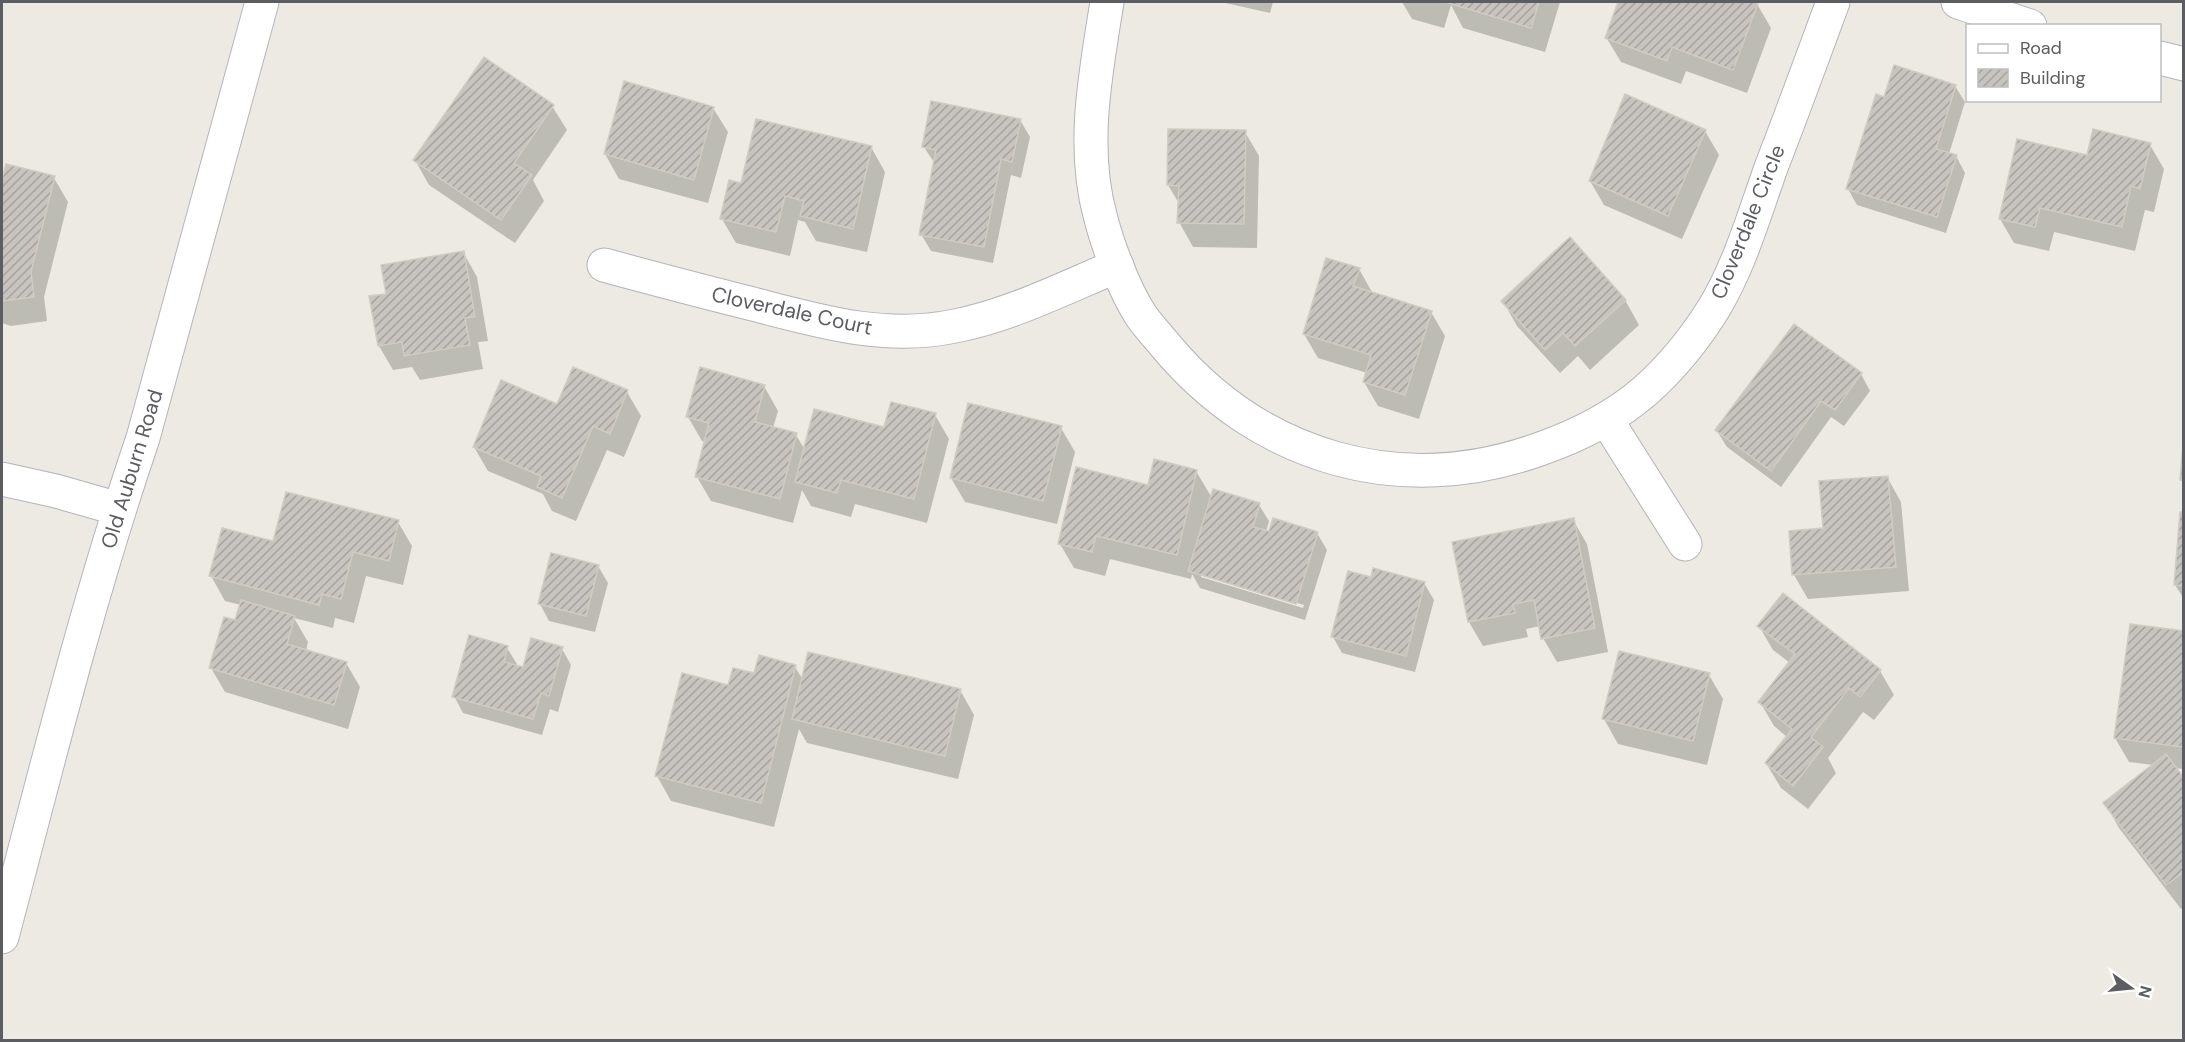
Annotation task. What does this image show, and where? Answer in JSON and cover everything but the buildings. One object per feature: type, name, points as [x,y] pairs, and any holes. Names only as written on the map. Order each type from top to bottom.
[{"type":"street","name":"Old Auburn Road","points":[[2,937],[119,509],[143,438],[262,2]]},
{"type":"street","name":"Cloverdale Circle","points":[[1107,2],[1092,110],[1092,168],[1099,213],[1117,266],[1140,314],[1189,374],[1236,412],[1293,444],[1354,464],[1415,471],[1468,468],[1516,458],[1553,445],[1606,419],[1645,391],[1681,352],[1714,307],[1737,258],[1833,2]]},
{"type":"street","points":[[1958,2],[2024,24]]},
{"type":"street","points":[[2161,58],[2184,64]]},
{"type":"street","name":"Cloverdale Court","points":[[604,265],[840,326],[860,330],[912,332],[954,327],[993,316],[1117,266]]},
{"type":"street","points":[[1606,419],[1685,544]]},
{"type":"street","points":[[2,479],[119,509]]}]
